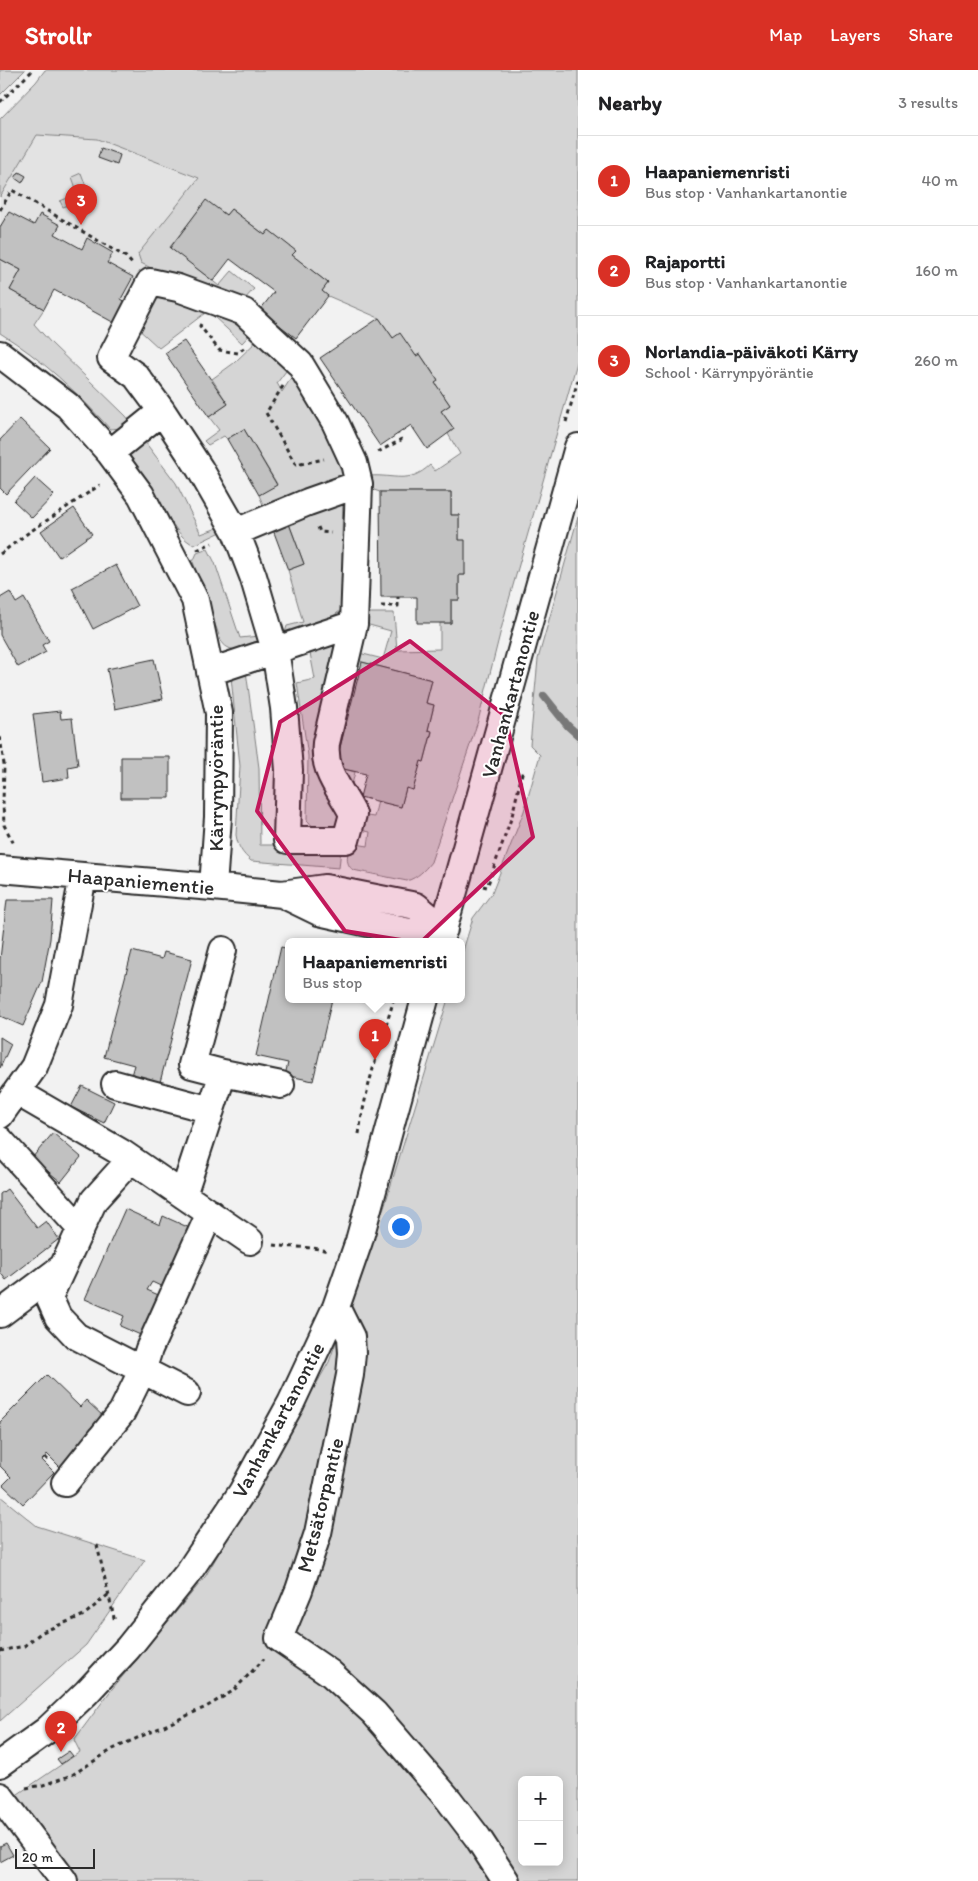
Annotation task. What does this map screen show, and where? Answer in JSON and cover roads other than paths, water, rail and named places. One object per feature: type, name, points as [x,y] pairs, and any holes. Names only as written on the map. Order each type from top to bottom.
[{"type":"street","points":[[150,282],[178,288],[244,312],[298,362],[335,422],[354,467],[358,535],[354,624],[326,743],[325,758],[331,776],[353,814],[346,840],[288,840],[289,770],[284,708],[275,650],[253,576],[236,532],[200,469],[162,411],[136,376],[111,358],[150,282]]},
{"type":"street","name":"Kärrynpyöräntie","points":[[0,354],[68,406],[116,462],[141,495],[195,600],[219,713],[218,825],[213,887]]},
{"type":"street","points":[[116,462],[162,411]]},
{"type":"street","name":"Vanhankartanontie","points":[[442,935],[578,447]]},
{"type":"street","points":[[236,532],[308,502],[354,467]]},
{"type":"street","points":[[210,672],[354,624]]},
{"type":"street","name":"Haapaniementie","points":[[0,869],[282,894],[325,888],[416,906],[442,935]]},
{"type":"street","points":[[0,1115],[34,1068],[59,1004],[83,876]]},
{"type":"street","points":[[223,950],[192,1066],[281,1085]]},
{"type":"street","name":"Vanhankartanontie","points":[[0,1764],[47,1730],[87,1692],[128,1648],[188,1573],[246,1484],[291,1403],[336,1307],[364,1224],[424,1003]]},
{"type":"street","points":[[183,1195],[223,1073]]},
{"type":"street","points":[[115,1084],[211,1110]]},
{"type":"street","points":[[19,1090],[29,1099],[130,1160],[250,1241]]},
{"type":"street","points":[[0,1140],[80,1228]]},
{"type":"street","points":[[130,1160],[94,1200],[49,1296],[58,1316],[76,1336],[186,1393]]},
{"type":"street","points":[[65,1483],[122,1412],[142,1371],[149,1349],[210,1214]]},
{"type":"street","points":[[0,1314],[61,1269]]},
{"type":"street","name":"Metsätorpantie","points":[[336,1307],[351,1337],[350,1375],[318,1533],[299,1590],[279,1638],[330,1673],[374,1713],[449,1800],[478,1838],[506,1881]]},
{"type":"street","points":[[9,1793],[64,1881]]},
{"type":"waterway","points":[[544,696],[568,726],[578,735]]},
{"type":"place","name":"Norlandia-päiväkoti Kärry","points":[[81,225]]},
{"type":"place","name":"Haapaniemenristi","points":[[375,1060]]},
{"type":"place","name":"Rajaportti","points":[[61,1752]]}]
